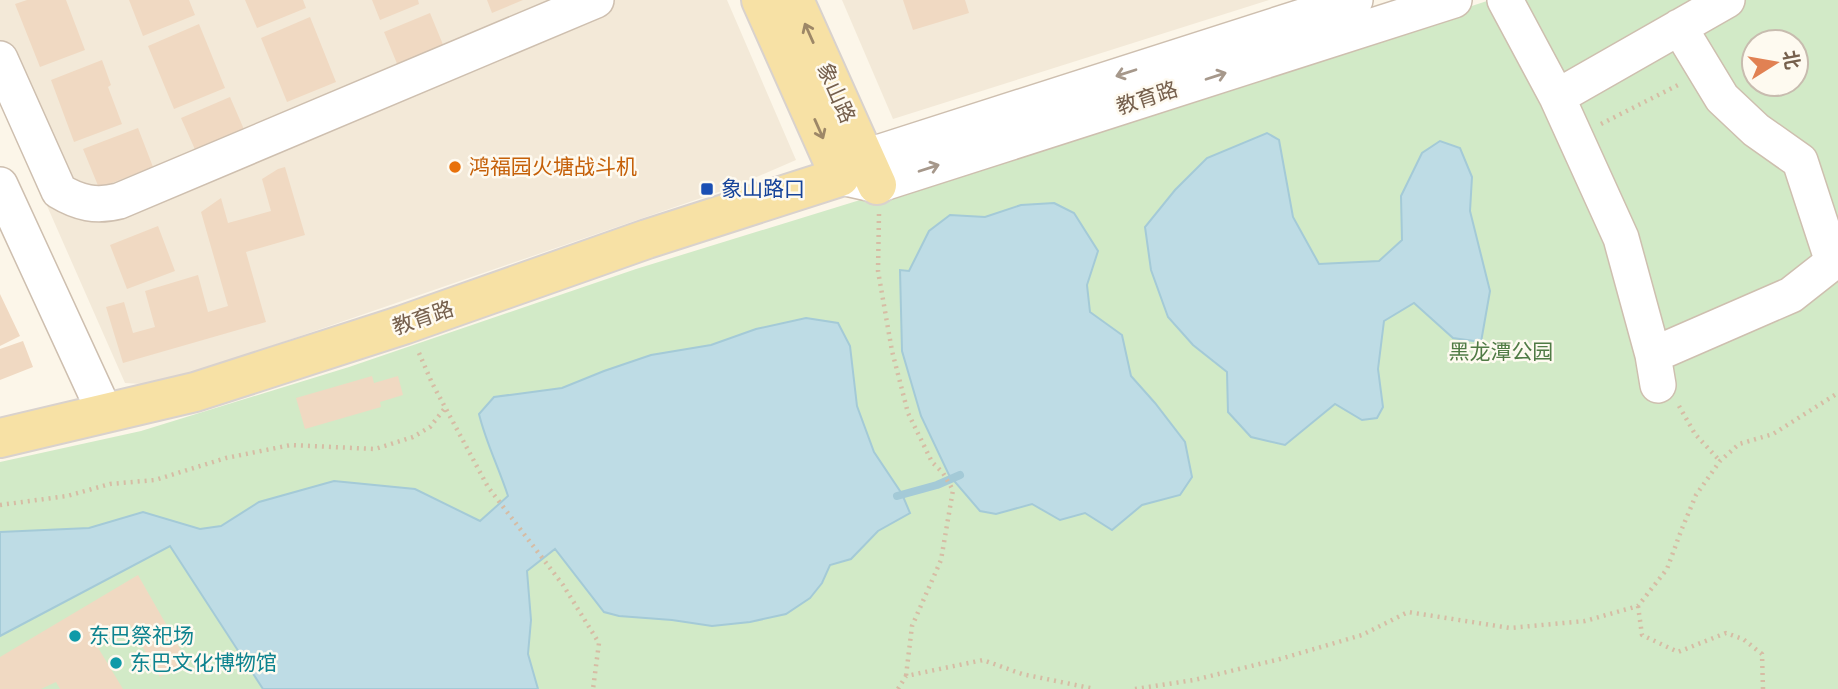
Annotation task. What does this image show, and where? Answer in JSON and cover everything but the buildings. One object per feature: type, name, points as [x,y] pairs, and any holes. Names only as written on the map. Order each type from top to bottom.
[{"type":"main road","name":"象山路","points":[[761,0],[861,173]]},
{"type":"main road","name":"象山路","points":[[794,0],[861,173]]},
{"type":"main road","name":"教育路","points":[[0,438],[195,392],[403,325],[647,239],[861,173]]},
{"type":"street","points":[[0,59],[60,191],[84,203],[108,204],[596,0]]},
{"type":"street","name":"教育路","points":[[861,173],[1316,6],[1355,0]]},
{"type":"street","name":"教育路","points":[[861,173],[1454,0]]},
{"type":"street","points":[[1505,0],[1557,97],[1621,237],[1655,370],[1791,295],[1833,262],[1801,161],[1756,130],[1722,98],[1679,27]]},
{"type":"street","points":[[1557,97],[1727,0]]},
{"type":"street","points":[[0,185],[104,413]]},
{"type":"path","points":[[1590,129],[1679,84],[1719,92]]},
{"type":"path","points":[[861,173],[892,351],[908,413],[932,462],[943,473],[953,490],[941,560],[912,626],[906,676],[898,689]]},
{"type":"path","points":[[403,325],[412,337],[445,408],[488,487],[563,585],[599,643],[593,689]]},
{"type":"path","points":[[1655,370],[1695,434],[1720,461]]},
{"type":"path","points":[[1135,689],[1194,680],[1280,659],[1362,635],[1408,612],[1510,628],[1586,621],[1638,606],[1667,569],[1696,495],[1720,461],[1739,444],[1773,434],[1838,393]]},
{"type":"path","points":[[0,505],[67,496],[110,484],[155,480],[226,458],[291,445],[375,449],[413,437],[430,426],[445,408]]},
{"type":"path","points":[[1638,606],[1643,635],[1678,652],[1726,633],[1743,639],[1762,654],[1763,689]]},
{"type":"path","points":[[906,676],[983,660],[1022,674],[1095,689]]},
{"type":"shaded area","points":[[0,0],[727,0],[796,160],[736,186],[158,385],[125,383],[0,99]]},
{"type":"shaded area","points":[[842,0],[1269,0],[893,119]]},
{"type":"green space","name":"黑龙潭公园","points":[[1490,0],[1838,0],[1838,689],[0,689],[0,462],[141,431],[349,367],[636,269],[1210,92]]},
{"type":"water","points":[[1267,133],[1279,140],[1293,217],[1319,264],[1379,261],[1402,240],[1401,196],[1422,153],[1440,141],[1460,148],[1472,177],[1470,211],[1490,291],[1481,342],[1453,338],[1414,303],[1384,321],[1378,369],[1383,407],[1377,418],[1362,420],[1335,404],[1285,445],[1251,437],[1228,412],[1227,372],[1193,345],[1168,317],[1151,270],[1145,227],[1175,190],[1207,158]]},
{"type":"water","points":[[1054,203],[1074,213],[1098,251],[1087,285],[1090,312],[1122,335],[1131,376],[1185,442],[1192,477],[1180,495],[1142,505],[1112,530],[1085,513],[1060,520],[1032,504],[996,514],[980,511],[949,475],[921,416],[902,351],[900,270],[909,271],[929,231],[950,215],[985,217],[1021,205]]},
{"type":"water","points":[[806,318],[838,323],[850,346],[857,406],[874,452],[902,494],[910,513],[878,531],[851,559],[830,565],[822,583],[810,598],[786,614],[750,622],[712,626],[604,612],[555,549],[527,571],[531,620],[528,654],[538,689],[263,689],[170,546],[0,636],[0,532],[89,528],[143,512],[200,529],[221,526],[259,502],[334,481],[415,489],[480,521],[508,496],[479,414],[494,397],[562,388],[651,355],[711,345],[756,329]]},
{"type":"waterway","points":[[897,496],[937,485],[960,475]]},
{"type":"place","name":"鸿福园火塘战斗机","points":[[455,167]]},
{"type":"place","name":"象山路口","points":[[707,189]]},
{"type":"place","name":"东巴祭祀场","points":[[75,636]]},
{"type":"place","name":"东巴文化博物馆","points":[[116,663]]}]
